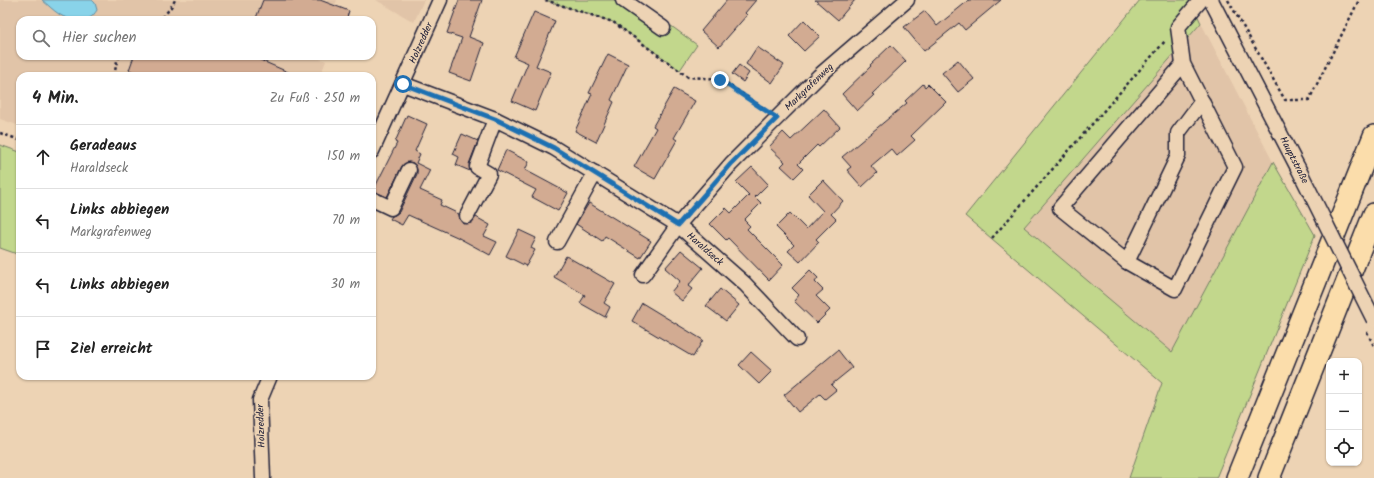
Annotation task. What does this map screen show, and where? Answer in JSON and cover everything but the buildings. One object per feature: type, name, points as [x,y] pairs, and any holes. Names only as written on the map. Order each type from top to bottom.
[{"type":"highway","points":[[1237,478],[1374,136]]},
{"type":"highway","points":[[1269,478],[1374,214]]},
{"type":"street","name":"Holzredder","points":[[376,142],[440,0]]},
{"type":"street","points":[[623,0],[663,28]]},
{"type":"street","name":"Markgrafenweg","points":[[643,275],[678,225],[731,164],[819,76],[907,0]]},
{"type":"street","points":[[1184,64],[1060,208],[1127,262],[1175,289],[1235,167],[1184,64],[1178,26],[1201,0]]},
{"type":"street","name":"Hauptstraße","points":[[1211,0],[1298,168],[1374,320]]},
{"type":"street","name":"Haraldseck","points":[[403,84],[495,119],[554,148],[595,172],[678,225],[745,284],[797,339]]},
{"type":"street","points":[[1127,262],[1178,156],[1178,133],[1202,101]]},
{"type":"street","points":[[467,216],[489,174],[477,167],[495,119]]},
{"type":"street","points":[[376,201],[391,208],[409,170]]},
{"type":"street","points":[[557,242],[595,172]]},
{"type":"street","name":"Holzredder","points":[[263,478],[260,400],[268,380]]},
{"type":"path","points":[[163,16],[172,6],[175,0]]},
{"type":"path","points":[[545,0],[613,22],[688,77],[720,80],[777,118]]},
{"type":"path","points":[[1228,0],[1285,100],[1309,100],[1359,0]]},
{"type":"path","points":[[992,238],[1178,26]]},
{"type":"path","points":[[115,72],[118,60]]},
{"type":"path","points":[[0,133],[16,139]]},
{"type":"shaded area","points":[[0,0],[337,0],[331,16],[16,16],[16,60],[326,61],[322,72],[16,72],[16,125],[0,119]]},
{"type":"shaded area","points":[[376,0],[424,0],[414,22]]},
{"type":"shaded area","points":[[1201,23],[1273,162],[1172,353],[1024,227]]},
{"type":"green space","points":[[545,0],[636,0],[697,45],[680,70],[613,22]]},
{"type":"green space","points":[[1140,0],[1190,0],[1201,23],[1024,227],[1172,352],[1273,162],[1315,235],[1216,478],[1129,478],[1162,383],[965,216]]},
{"type":"green space","points":[[0,145],[16,151],[16,254],[0,248]]},
{"type":"water","points":[[42,0],[92,0],[95,3],[97,10],[92,16],[62,16]]},
{"type":"route","points":[[403,84],[495,119],[554,148],[595,172],[678,225],[731,164],[777,118],[720,80]]}]
